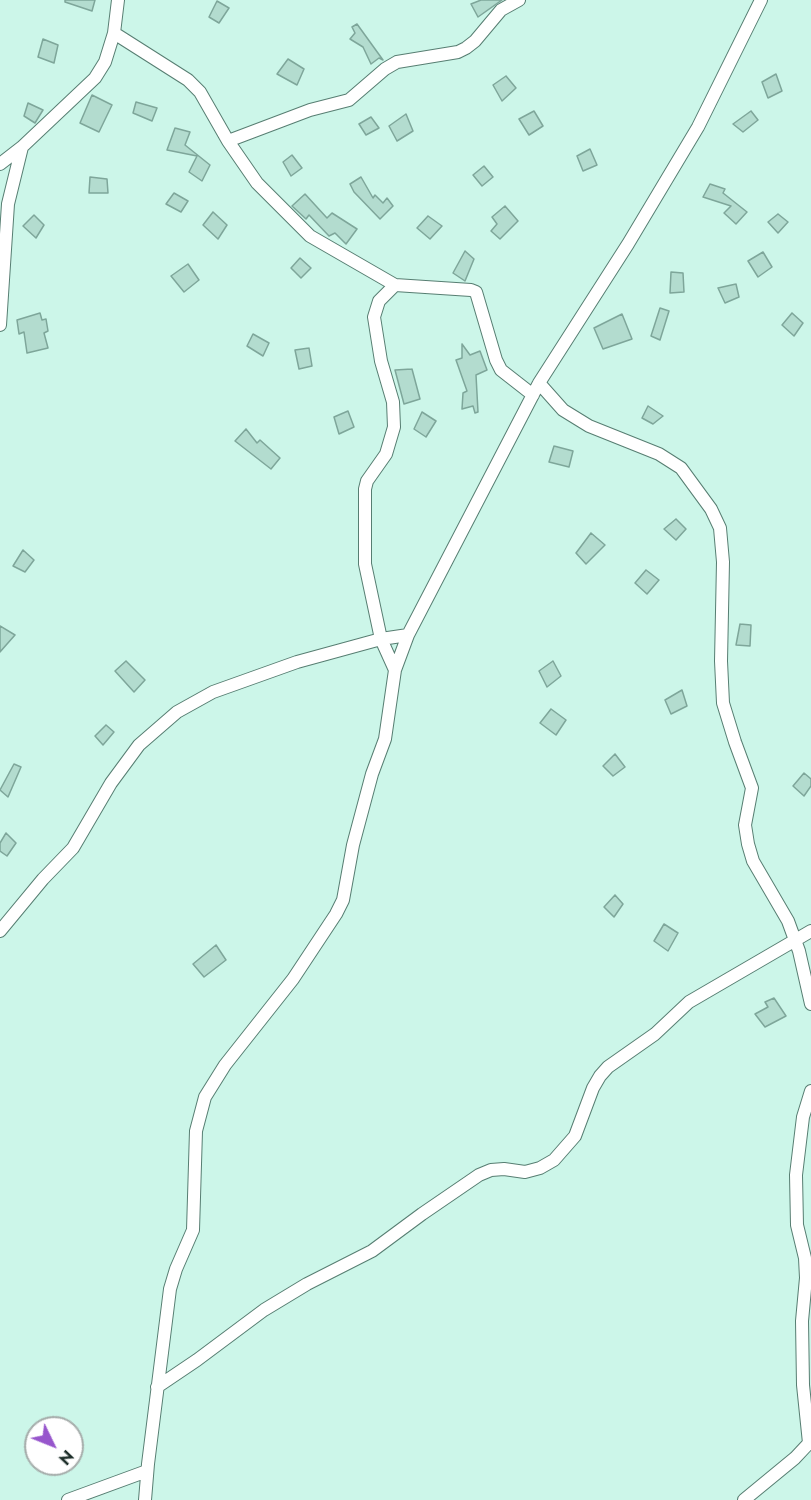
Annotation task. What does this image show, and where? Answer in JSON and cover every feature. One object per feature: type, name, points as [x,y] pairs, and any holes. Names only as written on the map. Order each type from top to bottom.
[{"type":"street","points":[[0,164],[22,147],[95,78],[105,62],[114,33],[118,0]]},
{"type":"street","points":[[228,141],[310,110],[349,100],[385,69],[397,62],[458,52],[475,41],[501,10],[519,0]]},
{"type":"street","points":[[145,1500],[170,1289],[193,1230],[196,1131],[205,1097],[225,1065],[293,979],[336,914],[343,900],[353,845],[372,774],[385,739],[395,670],[408,635],[539,383],[628,244],[698,127],[761,0]]},
{"type":"street","points":[[114,33],[188,80],[207,101],[228,141],[257,183],[310,237],[394,285],[476,292],[501,370],[533,395]]},
{"type":"street","points":[[0,325],[8,204],[22,147]]},
{"type":"street","points":[[394,285],[379,301],[374,317],[381,361],[393,402],[394,427],[386,454],[367,481],[365,489],[365,564],[381,639],[395,670]]},
{"type":"street","points":[[539,383],[563,410],[589,426],[659,454],[681,468],[711,509],[720,528],[723,562],[721,661],[723,703],[752,788],[745,825],[748,844],[753,861],[788,921],[811,1004]]},
{"type":"street","points":[[0,931],[43,879],[73,848],[111,783],[139,745],[177,712],[213,692],[297,662],[381,639],[408,635]]},
{"type":"street","points":[[157,1387],[264,1310],[307,1284],[372,1251],[480,1175],[491,1170],[504,1169],[525,1172],[540,1168],[554,1160],[575,1136],[594,1088],[608,1067],[655,1034],[689,1002],[811,931]]},
{"type":"street","points":[[744,1500],[795,1458],[808,1443],[803,1384],[802,1321],[806,1278],[805,1258],[796,1225],[796,1175],[803,1117],[811,1091]]},
{"type":"street","points":[[68,1500],[147,1471]]},
{"type":"building","points":[[65,0],[95,0],[92,11],[65,2]]},
{"type":"building","points":[[481,0],[502,0],[478,17],[471,4]]},
{"type":"building","points":[[217,1],[229,8],[219,23],[209,17]]},
{"type":"building","points":[[357,24],[383,60],[379,58],[371,64],[363,47],[350,39],[355,33],[352,27]]},
{"type":"building","points":[[43,39],[58,45],[54,63],[38,57]]},
{"type":"building","points":[[288,59],[304,69],[297,85],[277,74]]},
{"type":"building","points":[[776,74],[782,91],[768,98],[762,82]]},
{"type":"building","points":[[506,76],[516,88],[502,101],[493,85]]},
{"type":"building","points":[[92,95],[112,105],[99,132],[80,123]]},
{"type":"building","points":[[136,102],[157,108],[152,121],[133,113]]},
{"type":"building","points":[[28,103],[43,110],[35,123],[24,116]]},
{"type":"building","points":[[534,111],[543,126],[529,135],[519,119]]},
{"type":"building","points":[[751,111],[758,120],[743,132],[733,124]]},
{"type":"building","points":[[406,114],[413,131],[397,141],[389,126]]},
{"type":"building","points":[[371,117],[379,128],[366,135],[359,124]]},
{"type":"building","points":[[175,128],[190,132],[185,145],[210,165],[202,181],[189,172],[197,156],[167,150]]},
{"type":"building","points":[[590,149],[597,165],[583,171],[577,156]]},
{"type":"building","points":[[292,155],[302,168],[291,176],[283,162]]},
{"type":"building","points":[[484,166],[493,177],[482,186],[473,175]]},
{"type":"building","points":[[90,177],[107,179],[108,193],[89,193]]},
{"type":"building","points":[[361,177],[373,198],[375,195],[383,203],[387,198],[393,206],[380,219],[354,192],[350,184]]},
{"type":"building","points":[[710,184],[725,189],[723,193],[747,212],[736,224],[724,213],[731,206],[703,197]]},
{"type":"building","points":[[174,193],[188,201],[181,212],[166,204]]},
{"type":"building","points":[[305,194],[327,218],[332,213],[357,229],[346,244],[335,233],[329,236],[309,215],[306,219],[292,206]]},
{"type":"building","points":[[505,206],[518,221],[500,239],[491,231],[497,224],[492,217]]},
{"type":"building","points":[[213,212],[227,225],[218,239],[203,225]]},
{"type":"building","points":[[778,214],[788,222],[778,233],[768,222]]},
{"type":"building","points":[[34,215],[44,225],[36,238],[23,226]]},
{"type":"building","points":[[428,216],[442,226],[430,239],[417,228]]},
{"type":"building","points":[[465,251],[474,259],[465,281],[453,273]]},
{"type":"building","points":[[763,252],[772,267],[758,277],[748,261]]},
{"type":"building","points":[[300,258],[311,268],[301,278],[291,268]]},
{"type":"building","points":[[188,264],[199,280],[184,292],[171,276]]},
{"type":"building","points":[[671,272],[683,273],[684,292],[670,293]]},
{"type":"building","points":[[736,284],[739,297],[725,303],[718,288]]},
{"type":"building","points":[[660,308],[669,311],[660,340],[651,336]]},
{"type":"building","points":[[40,313],[42,320],[46,319],[48,331],[44,333],[48,348],[27,353],[24,332],[19,334],[17,320]]},
{"type":"building","points":[[792,313],[803,323],[794,336],[782,325]]},
{"type":"building","points":[[622,314],[632,339],[603,349],[594,328]]},
{"type":"building","points":[[253,334],[269,343],[263,356],[247,346]]},
{"type":"building","points":[[462,344],[470,355],[480,351],[487,370],[476,375],[478,412],[475,413],[473,406],[462,409],[463,393],[467,391],[456,360],[462,358]]},
{"type":"building","points":[[309,348],[312,366],[299,369],[295,350]]},
{"type":"building","points":[[412,369],[420,399],[404,404],[395,370]]},
{"type":"building","points":[[648,406],[663,416],[653,424],[642,418]]},
{"type":"building","points":[[348,411],[354,427],[339,434],[334,417]]},
{"type":"building","points":[[422,412],[436,421],[426,437],[414,429]]},
{"type":"building","points":[[246,429],[257,443],[260,440],[280,458],[271,469],[235,441]]},
{"type":"building","points":[[554,446],[573,451],[569,467],[549,462]]},
{"type":"building","points":[[676,519],[686,529],[676,540],[664,529]]},
{"type":"building","points":[[591,533],[605,545],[586,564],[576,553]]},
{"type":"building","points":[[23,550],[34,560],[25,572],[13,566]]},
{"type":"building","points":[[646,570],[659,580],[647,594],[635,583]]},
{"type":"building","points":[[740,624],[751,625],[750,646],[736,645]]},
{"type":"building","points":[[0,626],[15,635],[0,652]]},
{"type":"building","points":[[126,661],[145,680],[134,692],[115,671]]},
{"type":"building","points":[[553,661],[561,676],[547,687],[539,671]]},
{"type":"building","points":[[682,690],[687,706],[671,714],[665,700]]},
{"type":"building","points":[[551,709],[566,720],[556,735],[540,723]]},
{"type":"building","points":[[106,725],[114,732],[103,745],[95,736]]},
{"type":"building","points":[[615,754],[625,767],[613,776],[603,766]]},
{"type":"building","points":[[14,764],[21,767],[8,797],[0,790]]},
{"type":"building","points":[[804,773],[811,779],[811,786],[804,796],[793,786]]},
{"type":"building","points":[[6,833],[16,843],[7,856],[0,851],[0,843]]},
{"type":"building","points":[[615,895],[623,904],[614,917],[604,907]]},
{"type":"building","points":[[664,924],[678,933],[668,951],[654,941]]},
{"type":"building","points":[[216,945],[226,960],[204,977],[193,964]]},
{"type":"building","points":[[774,998],[786,1016],[765,1027],[755,1014],[768,1007],[765,1002]]}]
